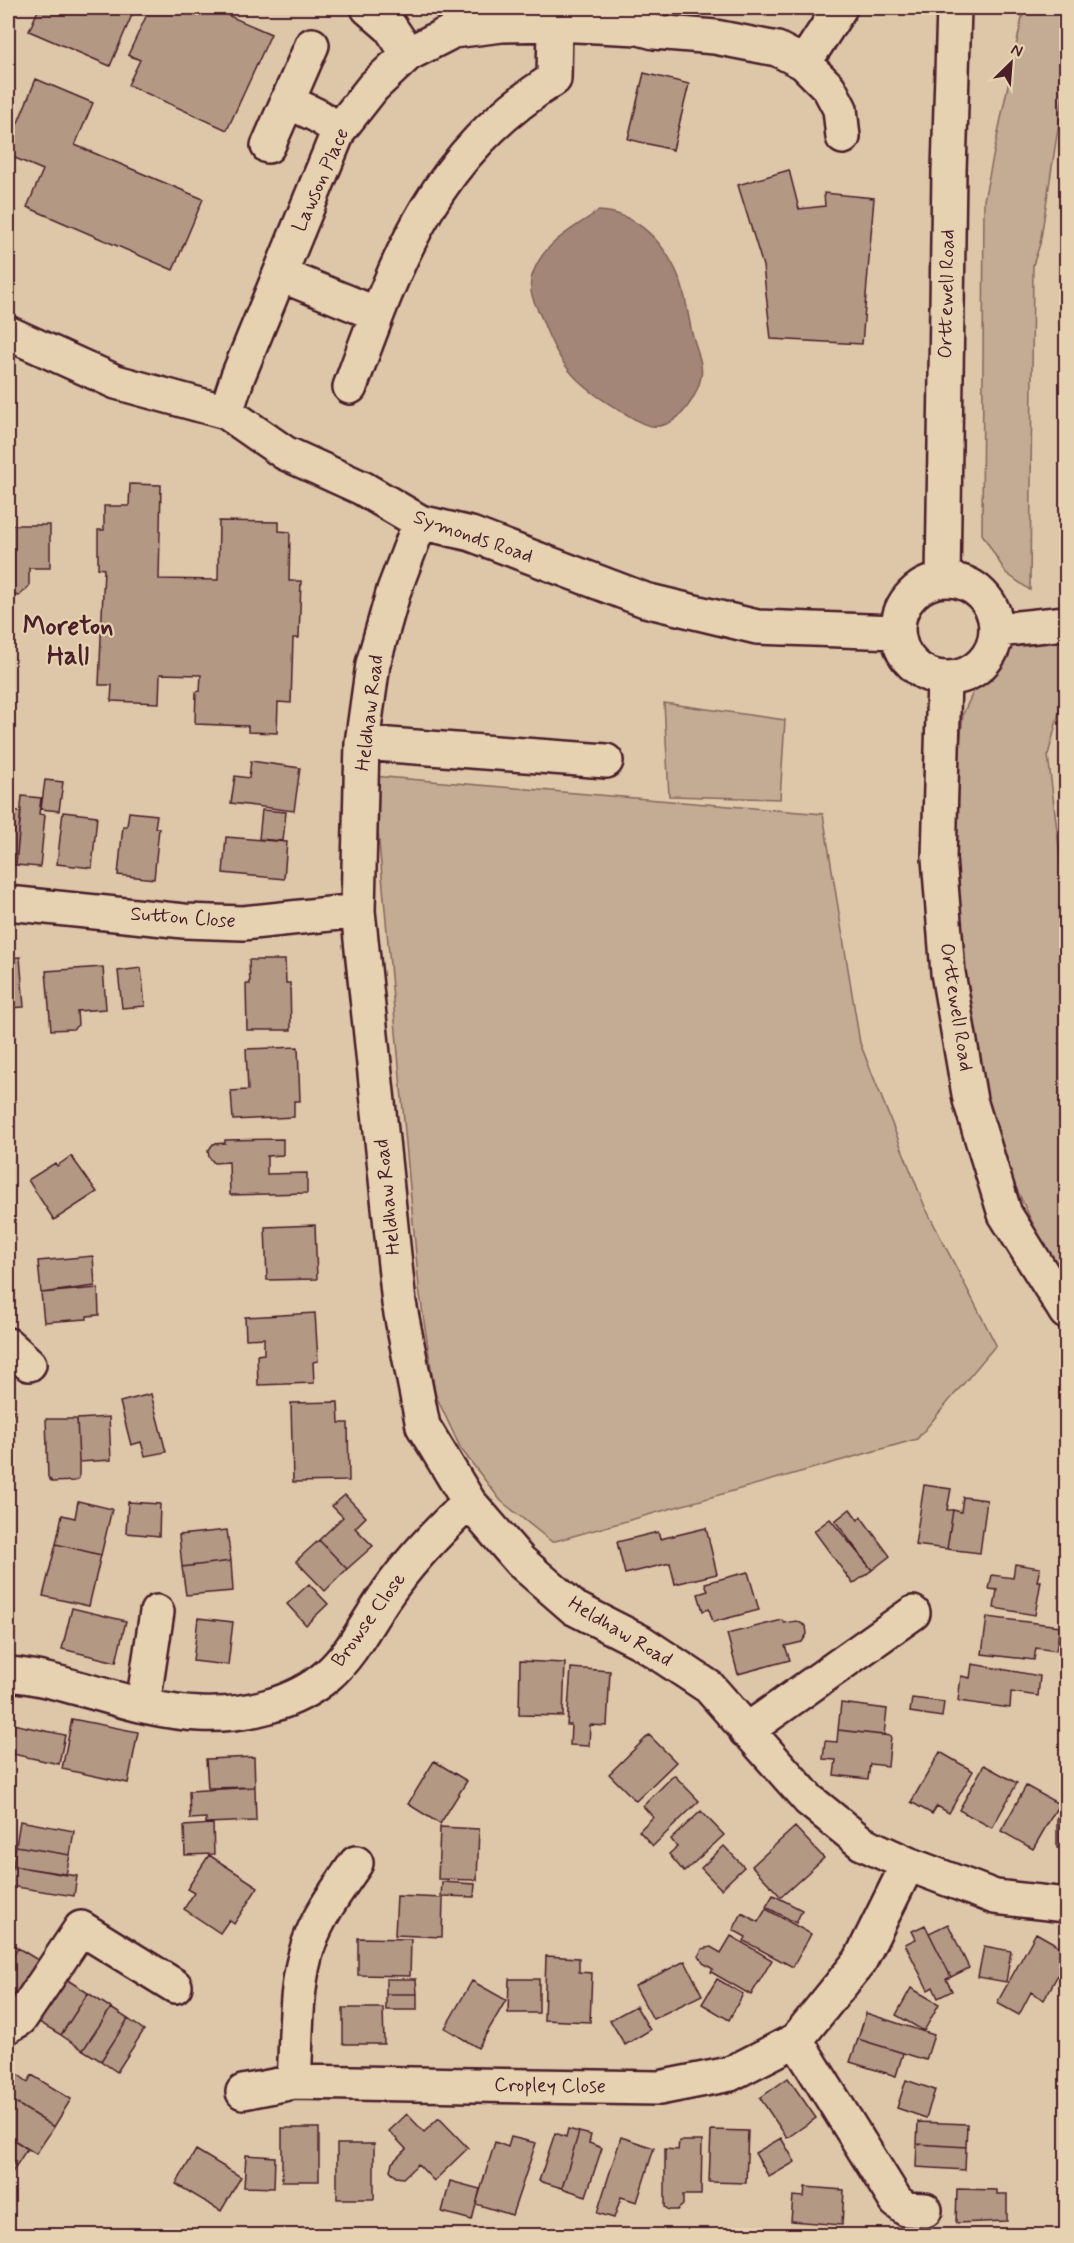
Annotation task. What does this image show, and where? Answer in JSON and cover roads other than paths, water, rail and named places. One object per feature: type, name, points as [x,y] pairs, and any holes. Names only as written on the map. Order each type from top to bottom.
[{"type":"street","points":[[368,8],[390,27],[408,54]]},
{"type":"street","points":[[804,63],[840,8]]},
{"type":"street","name":"Orttewell Road","points":[[943,580],[949,171],[954,8]]},
{"type":"street","points":[[350,387],[377,314],[415,226],[433,194],[486,129],[519,100],[554,79],[555,24]]},
{"type":"street","name":"Lawson Place","points":[[226,412],[238,376],[339,130],[373,87],[408,54],[453,31],[502,25],[555,24],[639,28],[654,32],[715,37],[777,49],[804,63],[829,88],[840,109],[843,137]]},
{"type":"street","points":[[268,146],[312,45]]},
{"type":"street","points":[[287,101],[318,116],[339,130]]},
{"type":"street","points":[[281,275],[377,314]]},
{"type":"street","name":"Symonds Road","points":[[8,333],[116,382],[226,412],[285,453],[362,488],[420,522],[471,534],[645,600],[757,627],[897,632]]},
{"type":"street","name":"Heldhaw Road","points":[[420,522],[394,590],[373,664],[362,743],[358,911],[399,1303],[423,1426],[469,1503],[520,1561],[574,1608],[641,1642],[708,1688],[808,1800],[862,1842],[908,1864],[995,1897],[1066,1905]]},
{"type":"street","points":[[943,580],[960,581],[975,587],[987,599],[995,613],[997,630],[995,646],[981,665],[960,677],[944,679],[927,675],[912,664],[902,650],[897,632],[900,613],[910,596],[924,585],[943,580]]},
{"type":"street","points":[[997,630],[1066,623]]},
{"type":"street","name":"Orttewell Road","points":[[944,679],[939,858],[948,973],[970,1100],[1005,1214],[1066,1312]]},
{"type":"street","points":[[362,743],[606,761]]},
{"type":"street","name":"Sutton Close","points":[[8,903],[184,921],[243,923],[358,911]]},
{"type":"street","name":"Browse Close","points":[[8,1674],[199,1714],[250,1712],[290,1699],[327,1676],[356,1643],[385,1597],[429,1539],[469,1503]]},
{"type":"street","points":[[143,1704],[157,1612]]},
{"type":"street","points":[[746,1731],[913,1613]]},
{"type":"street","points":[[294,2082],[301,1975],[309,1944],[318,1921],[356,1863]]},
{"type":"street","name":"Cropley Close","points":[[243,2092],[294,2082],[659,2088],[730,2074],[796,2040],[860,1960],[908,1864]]},
{"type":"street","points":[[8,2026],[20,2019],[81,1928],[175,1986]]},
{"type":"street","points":[[796,2040],[896,2201],[906,2209],[925,2210]]},
{"type":"district","name":"Moreton Hall","points":[[68,642]]}]
